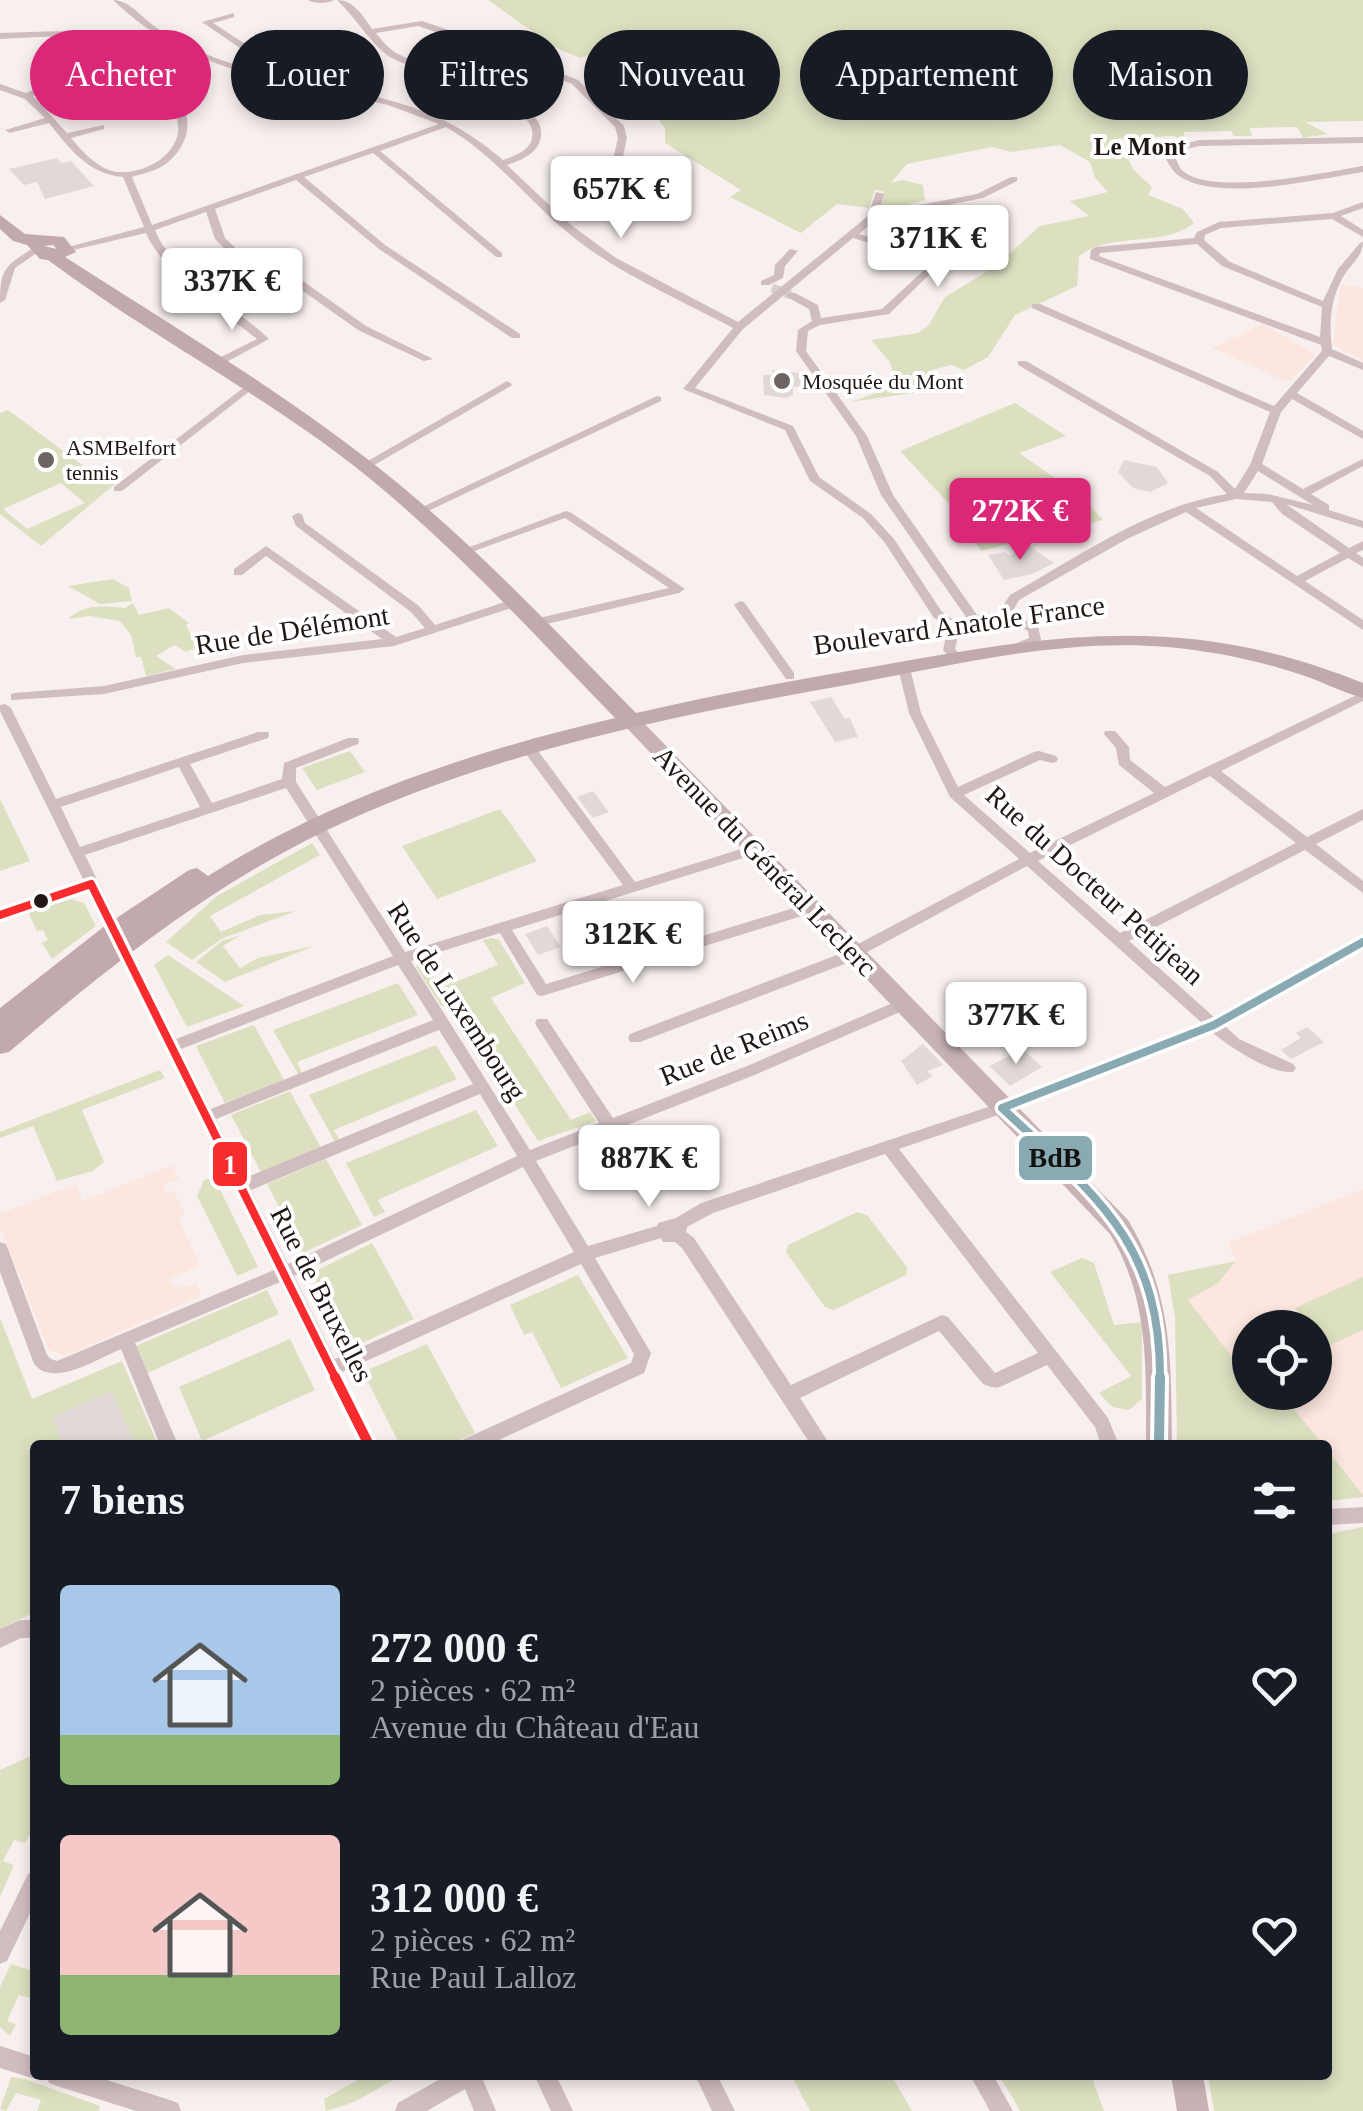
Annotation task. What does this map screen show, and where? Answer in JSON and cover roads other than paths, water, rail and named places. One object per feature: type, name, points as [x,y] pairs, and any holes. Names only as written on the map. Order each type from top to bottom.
[{"type":"main road","points":[[0,220],[19,238],[36,246],[51,239],[62,253]]},
{"type":"main road","name":"Avenue du Général Leclerc","points":[[62,253],[365,466],[420,511],[465,551],[624,715]]},
{"type":"main road","name":"Boulevard Anatole France","points":[[624,715],[904,668],[1036,636],[1101,630],[1199,634],[1288,652],[1363,679]]},
{"type":"main road","name":"Boulevard Anatole France","points":[[624,715],[790,676],[953,654],[1104,640],[1186,642],[1283,662],[1363,693]]},
{"type":"main road","points":[[313,820],[624,715]]},
{"type":"main road","points":[[0,1021],[118,940],[313,820],[424,767],[624,715]]},
{"type":"main road","points":[[0,1045],[118,940]]},
{"type":"street","points":[[116,0],[151,30]]},
{"type":"street","points":[[312,0],[330,0]]},
{"type":"street","points":[[341,0],[361,13],[372,30]]},
{"type":"street","points":[[231,15],[206,22],[231,38]]},
{"type":"street","points":[[381,30],[429,24],[567,77],[624,134],[626,145],[581,213],[562,221]]},
{"type":"street","points":[[0,36],[30,36]]},
{"type":"street","points":[[384,48],[410,64],[507,98],[533,114],[539,132],[535,144],[523,156],[500,164]]},
{"type":"street","points":[[0,87],[30,100]]},
{"type":"street","points":[[26,96],[30,94]]},
{"type":"street","points":[[384,104],[447,124],[500,164],[598,251],[739,327]]},
{"type":"street","points":[[10,130],[50,120],[89,165],[127,176],[164,163],[183,131],[181,120]]},
{"type":"street","points":[[62,253],[149,229],[447,124]]},
{"type":"street","points":[[64,136],[102,127]]},
{"type":"street","points":[[1363,140],[1199,143],[1176,148],[1170,158],[1173,168],[1187,179],[1222,186],[1363,169]]},
{"type":"street","points":[[373,149],[499,256]]},
{"type":"street","points":[[613,168],[649,173]]},
{"type":"street","points":[[127,176],[157,247],[176,269],[264,339],[218,363]]},
{"type":"street","points":[[298,176],[382,247],[516,336]]},
{"type":"street","points":[[954,626],[938,615],[902,558],[868,516],[814,479],[789,428],[688,389],[739,327],[874,213],[980,196],[1014,179]]},
{"type":"street","points":[[874,213],[879,194]]},
{"type":"street","points":[[1199,241],[1200,234],[1219,226],[1334,216],[1363,205]]},
{"type":"street","points":[[209,207],[220,239],[246,264],[275,266],[362,328],[428,359]]},
{"type":"street","points":[[1334,216],[1363,234]]},
{"type":"street","points":[[850,234],[915,254],[928,272],[885,312],[818,322],[802,330],[801,352],[861,436],[887,495],[973,618]]},
{"type":"street","points":[[1325,305],[1226,264],[1199,241],[1121,245],[1096,250],[1093,257],[1326,347],[1363,367]]},
{"type":"street","points":[[1236,496],[1256,465],[1276,411],[1326,347],[1325,305],[1339,270],[1363,245]]},
{"type":"street","points":[[1,292],[10,267],[36,246]]},
{"type":"street","points":[[764,283],[780,276],[780,265],[794,250]]},
{"type":"street","points":[[791,294],[814,307],[818,322]]},
{"type":"street","points":[[1036,306],[1276,411]]},
{"type":"street","points":[[1022,363],[1214,474],[1236,496]]},
{"type":"street","points":[[365,466],[507,384]]},
{"type":"street","points":[[118,489],[251,385]]},
{"type":"street","points":[[1290,394],[1363,436]]},
{"type":"street","points":[[420,511],[656,399]]},
{"type":"street","points":[[1304,493],[1363,462]]},
{"type":"street","points":[[1256,465],[1325,505],[1326,511]]},
{"type":"street","points":[[1004,615],[1014,598],[1166,516],[1236,496],[1326,511],[1363,524]]},
{"type":"street","points":[[1277,501],[1286,512],[1363,563]]},
{"type":"street","points":[[1190,509],[1363,626]]},
{"type":"street","points":[[465,551],[566,514],[680,589],[534,622]]},
{"type":"street","points":[[298,516],[300,524],[415,609],[432,630]]},
{"type":"street","points":[[1297,581],[1363,544]]},
{"type":"street","points":[[238,572],[266,550],[394,642]]},
{"type":"street","name":"Rue de Délémont","points":[[7,705],[104,690],[243,658],[394,642],[514,603]]},
{"type":"street","points":[[740,606],[790,676]]},
{"type":"street","points":[[954,626],[973,618],[1004,615],[1022,620],[1034,629],[1036,636],[1007,652]]},
{"type":"street","points":[[953,654],[954,626]]},
{"type":"street","name":"Rue du Docteur Petitjean","points":[[904,668],[915,713],[955,794],[1234,1044],[1288,1068]]},
{"type":"street","points":[[0,692],[7,705]]},
{"type":"street","points":[[635,1038],[732,1004],[852,953],[1026,861],[1363,693]]},
{"type":"street","name":"Rue de Bruxelles","points":[[7,705],[90,884],[366,1440]]},
{"type":"street","name":"Avenue du Général Leclerc","points":[[624,715],[1119,1227],[1145,1269],[1154,1295],[1159,1440]]},
{"type":"street","points":[[1110,734],[1119,742],[1124,762],[1165,794]]},
{"type":"street","points":[[52,806],[263,735]]},
{"type":"street","points":[[76,854],[289,782],[289,766],[353,742]]},
{"type":"street","points":[[528,747],[631,886]]},
{"type":"street","points":[[955,794],[1039,755],[1051,759]]},
{"type":"street","points":[[183,762],[208,809]]},
{"type":"street","points":[[1212,771],[1363,888]]},
{"type":"street","name":"Rue de Luxembourg","points":[[289,782],[440,1024],[484,1086],[643,1353],[643,1362],[480,1440]]},
{"type":"street","points":[[1121,939],[1363,814]]},
{"type":"street","points":[[171,1046],[400,960],[754,850]]},
{"type":"street","points":[[0,914],[90,884]]},
{"type":"street","points":[[503,928],[542,992],[810,908]]},
{"type":"street","points":[[331,1369],[584,1256],[673,1230],[707,1208],[1002,1108],[1214,1025],[1363,942]]},
{"type":"street","name":"Rue de Reims","points":[[0,1249],[46,1366],[66,1366],[284,1273],[528,1158],[902,1005]]},
{"type":"street","points":[[542,1023],[609,1125]]},
{"type":"street","points":[[206,1117],[440,1024]]},
{"type":"street","points":[[241,1187],[484,1086]]},
{"type":"street","points":[[888,1146],[1102,1424],[1108,1440]]},
{"type":"street","points":[[673,1230],[688,1244],[818,1440]]},
{"type":"street","points":[[788,1395],[942,1322],[989,1379],[996,1381],[1050,1356]]},
{"type":"street","points":[[125,1339],[167,1440]]},
{"type":"street","points":[[1332,1517],[1363,1515]]},
{"type":"street","points":[[0,1639],[20,1628],[30,1629]]},
{"type":"street","points":[[0,1954],[30,1891]]},
{"type":"street","points":[[0,2057],[30,2066]]},
{"type":"street","points":[[72,2080],[170,2111]]},
{"type":"street","points":[[406,2111],[460,2080]]},
{"type":"street","points":[[471,2080],[486,2111]]},
{"type":"street","points":[[547,2080],[562,2111]]},
{"type":"street","points":[[708,2080],[724,2111]]},
{"type":"street","points":[[984,2080],[1002,2111]]},
{"type":"street","points":[[1188,2080],[1193,2111]]},
{"type":"tunnel","points":[[772,288],[791,295]]},
{"type":"place","name":"Mosquée du Mont","points":[[782,381]]},
{"type":"place","name":"ASMBelfort tennis","points":[[46,460]]},
{"type":"district","name":"Le Mont","points":[[1140,146]]}]
